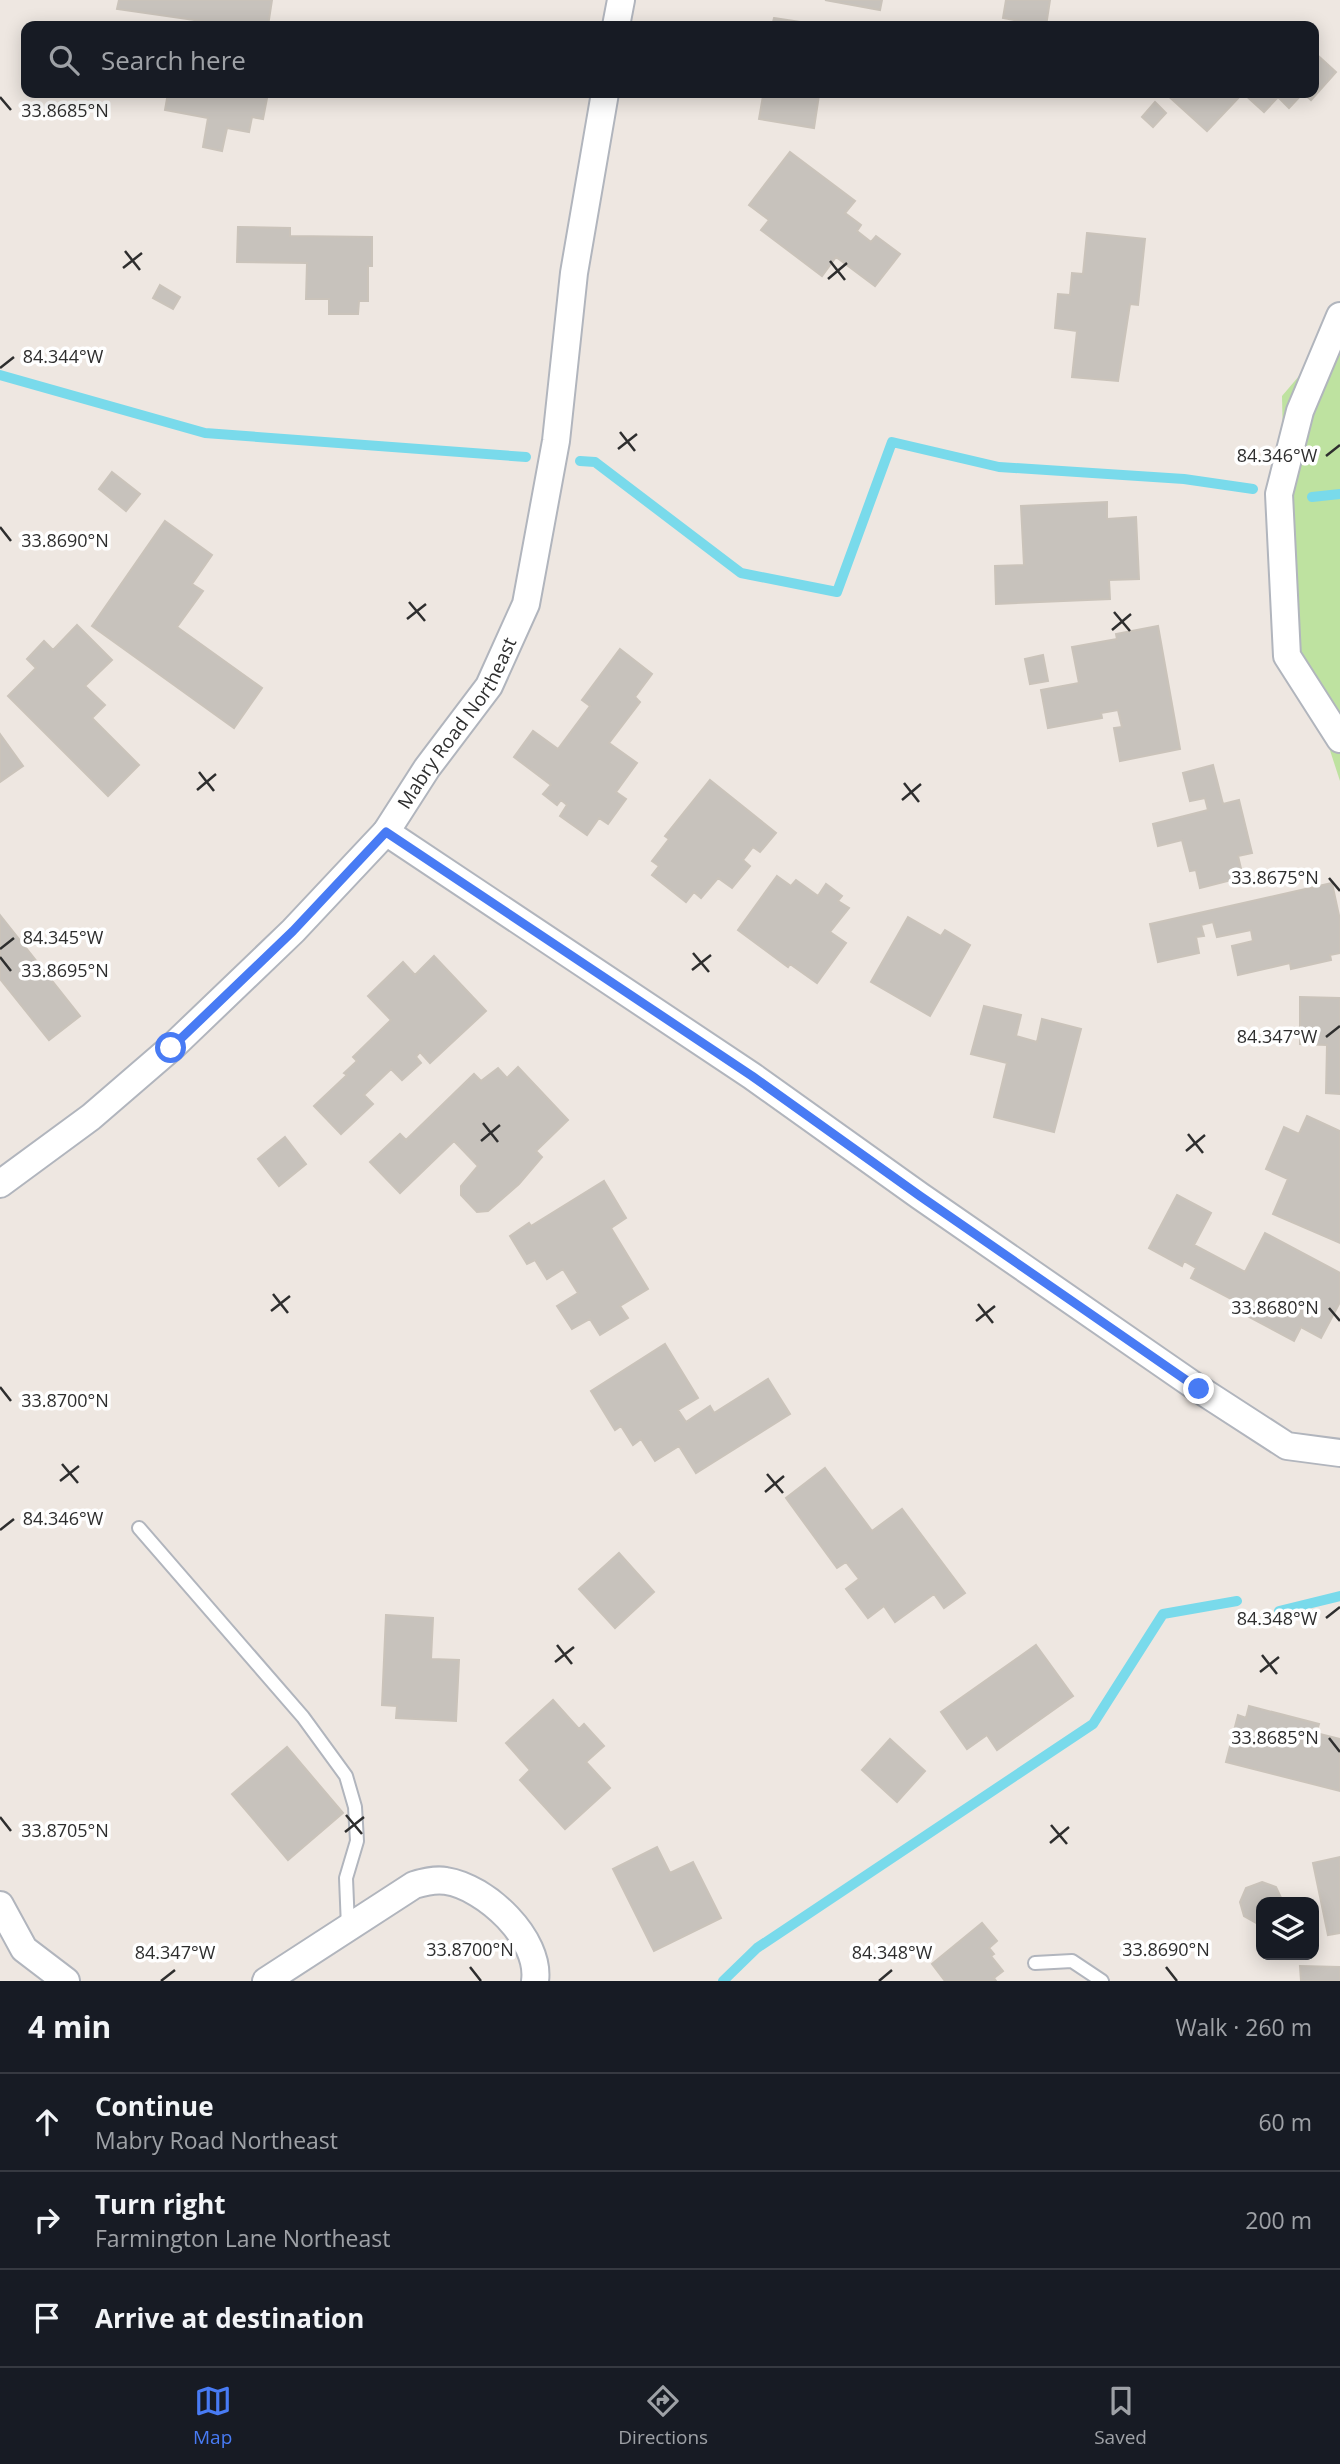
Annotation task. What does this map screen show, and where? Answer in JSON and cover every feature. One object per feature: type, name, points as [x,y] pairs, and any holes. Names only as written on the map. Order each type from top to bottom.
[{"type":"street","points":[[617,21],[621,0]]},
{"type":"street","name":"Mabry Road Northeast","points":[[0,1184],[91,1117],[171,1048],[293,931],[386,832],[427,768],[489,686],[526,604],[556,441],[574,273],[604,98]]},
{"type":"street","points":[[1340,316],[1300,411],[1279,494],[1287,656],[1340,739]]},
{"type":"street","points":[[386,832],[752,1076],[920,1196],[1210,1396],[1287,1446],[1340,1452]]},
{"type":"street","points":[[266,1981],[414,1885],[430,1881],[446,1881],[460,1885],[509,1917],[521,1931],[531,1953],[535,1981]]},
{"type":"street","points":[[0,1905],[23,1949],[66,1981]]},
{"type":"lane","points":[[139,1528],[303,1717],[346,1776],[355,1807],[356,1841],[346,1878],[348,1927]]},
{"type":"lane","points":[[1035,1963],[1072,1961],[1101,1981]]},
{"type":"green space","points":[[1340,328],[1340,781],[1287,619],[1282,396]]},
{"type":"building","points":[[119,0],[272,0],[269,21],[201,21],[117,9]]},
{"type":"building","points":[[825,0],[882,0],[880,10]]},
{"type":"building","points":[[1006,0],[1050,0],[1047,21],[1003,18]]},
{"type":"building","points":[[774,18],[794,21],[773,21]]},
{"type":"building","points":[[1319,57],[1336,72],[1319,91]]},
{"type":"building","points":[[167,98],[267,98],[263,119],[252,117],[249,132],[227,128],[222,151],[203,147],[208,118],[165,110]]},
{"type":"building","points":[[763,98],[819,98],[814,128],[759,119]]},
{"type":"building","points":[[1171,98],[1238,98],[1207,131]]},
{"type":"building","points":[[1249,98],[1277,98],[1264,112]]},
{"type":"building","points":[[1279,98],[1298,98],[1289,108]]},
{"type":"building","points":[[1155,102],[1166,113],[1153,127],[1142,117]]},
{"type":"building","points":[[790,152],[855,201],[845,213],[861,225],[857,231],[871,242],[876,236],[900,254],[875,286],[836,257],[822,276],[761,230],[769,220],[749,205]]},
{"type":"building","points":[[238,227],[290,228],[290,236],[372,237],[372,266],[368,266],[368,301],[359,301],[358,314],[329,314],[329,299],[306,299],[307,263],[237,262]]},
{"type":"building","points":[[1087,233],[1145,239],[1138,305],[1130,304],[1118,381],[1072,377],[1077,331],[1055,328],[1058,294],[1070,295],[1072,273],[1083,274]]},
{"type":"building","points":[[160,285],[180,297],[173,309],[153,298]]},
{"type":"building","points":[[112,472],[140,494],[126,511],[99,489]]},
{"type":"building","points":[[1107,502],[1107,519],[1136,517],[1139,579],[1109,580],[1110,599],[996,604],[995,566],[1024,565],[1021,506]]},
{"type":"building","points":[[165,521],[212,555],[192,584],[203,591],[177,627],[262,688],[234,728],[92,626]]},
{"type":"building","points":[[77,625],[112,660],[85,686],[105,705],[92,718],[139,765],[108,796],[8,696],[36,668],[27,659],[44,641],[53,650]]},
{"type":"building","points":[[1158,626],[1180,749],[1120,761],[1114,728],[1122,727],[1118,710],[1101,713],[1102,718],[1048,728],[1041,690],[1079,683],[1072,647],[1117,639],[1116,634]]},
{"type":"building","points":[[620,649],[652,674],[635,697],[640,702],[609,743],[637,763],[616,792],[626,799],[608,824],[599,818],[587,835],[560,816],[567,805],[561,800],[557,805],[543,794],[551,785],[514,757],[533,731],[558,749],[590,706],[582,700]]},
{"type":"building","points":[[1043,655],[1048,681],[1030,684],[1025,659]]},
{"type":"building","points":[[0,734],[23,766],[0,782]]},
{"type":"building","points":[[1213,765],[1223,804],[1239,800],[1252,853],[1238,856],[1243,877],[1200,888],[1196,870],[1190,871],[1182,840],[1158,846],[1153,824],[1208,810],[1205,798],[1190,801],[1183,773]]},
{"type":"building","points":[[710,780],[776,833],[760,852],[753,847],[743,860],[750,866],[732,888],[718,878],[701,898],[694,892],[686,902],[652,875],[659,866],[652,861],[669,839],[665,836]]},
{"type":"building","points":[[777,876],[791,886],[796,880],[818,896],[826,884],[842,896],[838,901],[849,908],[830,932],[846,943],[817,983],[790,964],[788,967],[738,930]]},
{"type":"building","points":[[1332,883],[1340,920],[1340,953],[1330,955],[1331,960],[1291,969],[1290,963],[1238,975],[1232,946],[1253,941],[1251,930],[1217,937],[1213,922],[1201,925],[1204,936],[1196,937],[1199,953],[1158,962],[1150,924]]},
{"type":"building","points":[[0,915],[80,1016],[49,1040],[0,979]]},
{"type":"building","points":[[908,917],[941,936],[945,930],[970,945],[930,1016],[871,982]]},
{"type":"building","points":[[434,956],[486,1011],[430,1063],[420,1052],[416,1057],[421,1063],[402,1080],[391,1069],[364,1095],[373,1104],[341,1134],[314,1106],[347,1075],[344,1073],[357,1061],[353,1057],[391,1020],[368,996],[403,962],[415,975]]},
{"type":"building","points":[[1300,997],[1340,998],[1340,1094],[1326,1093],[1327,1045],[1300,1044]]},
{"type":"building","points":[[984,1006],[1021,1015],[1016,1036],[1037,1042],[1042,1019],[1081,1029],[1054,1132],[994,1117],[1007,1063],[971,1054]]},
{"type":"building","points":[[518,1067],[568,1120],[536,1151],[542,1157],[519,1184],[488,1211],[477,1212],[461,1195],[461,1186],[478,1166],[454,1141],[400,1193],[370,1162],[400,1134],[406,1140],[474,1074],[481,1081],[498,1068],[507,1078]]},
{"type":"building","points":[[1307,1116],[1340,1131],[1340,1243],[1273,1214],[1288,1179],[1266,1169],[1284,1127],[1299,1134]]},
{"type":"building","points":[[285,1137],[306,1164],[279,1186],[258,1159]]},
{"type":"building","points":[[604,1181],[626,1218],[611,1228],[648,1289],[620,1306],[628,1318],[600,1335],[590,1319],[572,1329],[557,1306],[578,1293],[563,1269],[547,1279],[535,1260],[527,1264],[510,1236]]},
{"type":"building","points":[[1177,1195],[1211,1213],[1194,1245],[1245,1272],[1265,1233],[1340,1273],[1340,1302],[1321,1338],[1301,1327],[1294,1341],[1238,1311],[1241,1304],[1191,1278],[1196,1268],[1184,1261],[1182,1266],[1149,1248]]},
{"type":"building","points":[[665,1344],[698,1398],[678,1410],[686,1422],[710,1406],[714,1413],[768,1379],[790,1414],[696,1473],[679,1446],[655,1461],[641,1439],[633,1445],[621,1426],[615,1430],[591,1391]]},
{"type":"building","points":[[825,1468],[872,1531],[902,1509],[965,1593],[944,1608],[934,1594],[895,1622],[884,1606],[868,1618],[846,1589],[859,1579],[846,1562],[837,1568],[786,1498]]},
{"type":"building","points":[[619,1553],[654,1592],[615,1628],[579,1589]]},
{"type":"building","points":[[386,1615],[433,1618],[431,1659],[459,1660],[456,1721],[396,1718],[397,1706],[382,1705]]},
{"type":"building","points":[[1036,1645],[1073,1696],[997,1750],[987,1735],[967,1749],[941,1712]]},
{"type":"building","points":[[553,1700],[579,1729],[584,1724],[604,1746],[586,1762],[610,1788],[565,1829],[520,1780],[530,1770],[506,1743]]},
{"type":"building","points":[[1249,1706],[1319,1724],[1316,1733],[1340,1739],[1340,1791],[1226,1762],[1238,1715],[1246,1718]]},
{"type":"building","points":[[890,1739],[925,1771],[897,1802],[862,1770]]},
{"type":"building","points":[[287,1747],[343,1813],[288,1860],[232,1794]]},
{"type":"building","points":[[657,1847],[670,1873],[693,1862],[721,1918],[654,1951],[613,1869]]},
{"type":"building","points":[[1340,1857],[1340,1933],[1328,1935],[1313,1863]]},
{"type":"building","points":[[1262,1882],[1276,1887],[1281,1897],[1256,1897],[1256,1923],[1244,1916],[1240,1902],[1246,1888]]},
{"type":"building","points":[[982,1923],[997,1941],[989,1948],[994,1954],[991,1956],[1003,1971],[994,1978],[996,1981],[945,1981],[932,1964]]},
{"type":"building","points":[[1300,1966],[1340,1967],[1340,1981],[1301,1981]]},
{"type":"waterway","points":[[0,375],[205,433],[526,457]]},
{"type":"waterway","points":[[580,461],[595,462],[741,573],[837,592],[892,442],[999,467],[1184,479],[1253,489]]},
{"type":"waterway","points":[[1312,497],[1340,494]]},
{"type":"waterway","points":[[1279,1611],[1340,1596]]},
{"type":"waterway","points":[[723,1981],[757,1948],[1093,1724],[1163,1614],[1237,1601]]},
{"type":"route","points":[[171,1048],[293,931],[386,832],[752,1076],[1199,1389]]}]
